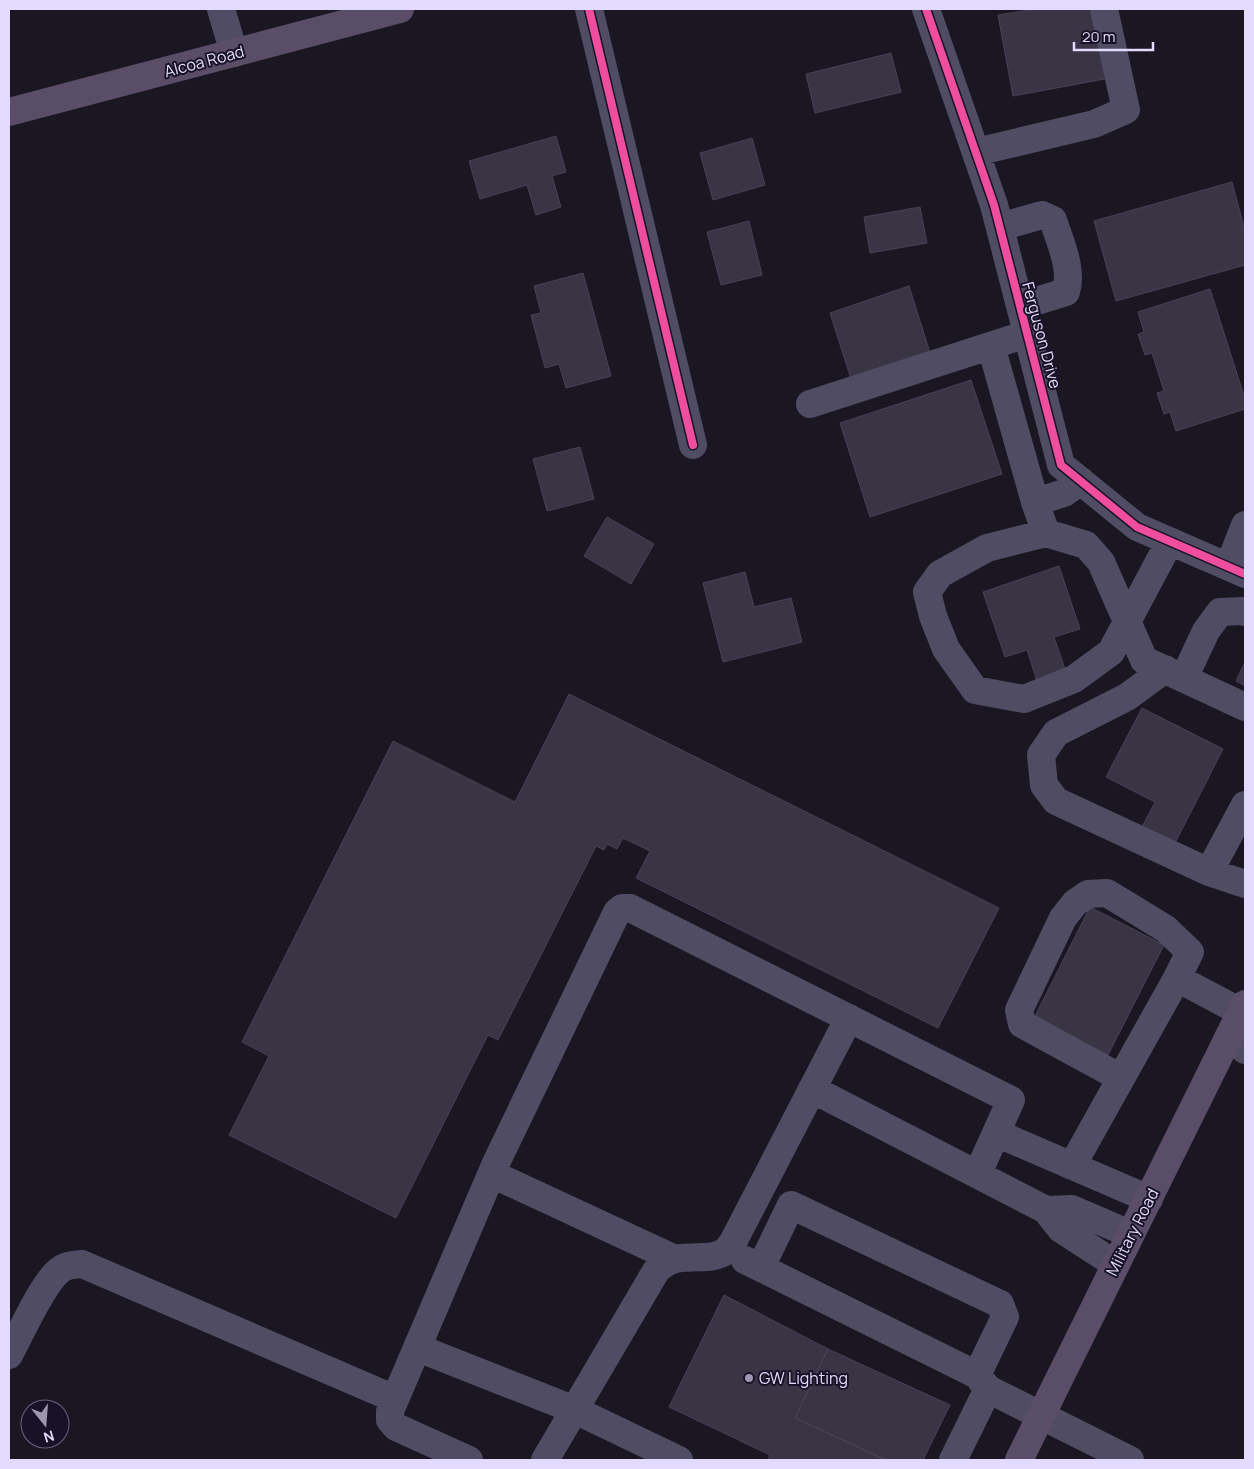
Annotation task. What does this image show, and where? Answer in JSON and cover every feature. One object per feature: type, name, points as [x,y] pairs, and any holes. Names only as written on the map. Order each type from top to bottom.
[{"type":"main road","name":"Alcoa Road","points":[[9,112],[400,9]]},
{"type":"main road","name":"Military Road","points":[[1018,1460],[1130,1234],[1237,1043],[1243,1008]]},
{"type":"street","points":[[221,9],[234,53]]},
{"type":"street","points":[[589,9],[693,445]]},
{"type":"street","name":"Ferguson Drive","points":[[926,9],[994,205],[1061,465],[1137,527],[1237,570]]},
{"type":"street","points":[[976,152],[1094,124],[1126,110],[1104,9]]},
{"type":"street","points":[[1000,227],[1042,215],[1053,220],[1067,265],[1069,283],[1066,292],[1020,306]]},
{"type":"street","points":[[810,404],[1028,334]]},
{"type":"street","points":[[991,346],[1035,502],[1046,533]]},
{"type":"street","points":[[1035,502],[1064,493],[1081,481]]},
{"type":"street","points":[[1237,570],[1245,525]]},
{"type":"street","points":[[1170,541],[1127,622],[1112,652],[1074,678],[1024,699],[976,690],[946,649],[933,616],[927,592],[940,574],[986,548],[1046,533],[1086,545],[1101,562],[1127,622],[1144,660],[1245,707]]},
{"type":"street","points":[[1245,612],[1220,612],[1174,674],[1056,733],[1041,756],[1044,785],[1056,801],[1209,872],[1245,884]]},
{"type":"street","points":[[1209,872],[1245,806]]},
{"type":"street","points":[[1072,1166],[1177,978],[1190,952],[1166,929],[1107,894],[1088,894],[1074,903],[1063,918],[1019,1010],[1022,1024],[1121,1078]]},
{"type":"street","points":[[468,1460],[396,1427],[390,1420],[390,1411],[492,1174],[617,912],[622,908],[630,908],[1011,1100],[978,1173]]},
{"type":"street","points":[[1177,978],[1243,1008]]},
{"type":"street","points":[[545,1460],[656,1271],[663,1263],[675,1259],[712,1256],[725,1252],[733,1242],[849,1018]]},
{"type":"street","points":[[812,1089],[978,1173],[1046,1210],[1061,1229],[1115,1264]]},
{"type":"street","points":[[996,1133],[1149,1199]]},
{"type":"street","points":[[492,1174],[675,1259]]},
{"type":"street","points":[[760,1190],[1000,1304],[1004,1311],[1004,1317],[953,1460]]},
{"type":"street","points":[[761,1267],[791,1204]]},
{"type":"street","points":[[1046,1210],[1072,1209],[1130,1234]]},
{"type":"street","points":[[725,1252],[761,1267],[982,1382],[1041,1415],[1088,1451],[1130,1460]]},
{"type":"street","points":[[9,1355],[48,1282],[59,1271],[69,1265],[82,1264],[395,1399]]},
{"type":"street","points":[[418,1348],[575,1410],[679,1460]]},
{"type":"building","points":[[1035,9],[1097,9],[1110,78],[1013,96],[998,15]]},
{"type":"building","points":[[891,53],[901,92],[815,113],[806,74]]},
{"type":"building","points":[[556,136],[566,172],[552,176],[561,207],[536,215],[527,185],[480,199],[469,161]]},
{"type":"building","points":[[752,138],[765,185],[713,200],[700,153]]},
{"type":"building","points":[[1232,182],[1245,231],[1245,265],[1116,301],[1094,221]]},
{"type":"building","points":[[920,207],[927,243],[870,253],[864,217]]},
{"type":"building","points":[[749,221],[762,275],[721,285],[707,232]]},
{"type":"building","points":[[583,273],[611,376],[566,388],[559,364],[545,368],[531,315],[541,313],[534,286]]},
{"type":"building","points":[[909,286],[931,356],[852,382],[830,313]]},
{"type":"building","points":[[1210,289],[1245,399],[1245,409],[1176,431],[1170,412],[1164,414],[1157,393],[1164,391],[1152,353],[1145,355],[1138,334],[1144,332],[1138,312]]},
{"type":"building","points":[[971,380],[1002,474],[870,517],[840,423]]},
{"type":"building","points":[[580,447],[594,499],[547,511],[533,459]]},
{"type":"building","points":[[607,517],[654,544],[631,584],[584,556]]},
{"type":"building","points":[[1059,566],[1080,629],[1054,637],[1067,675],[1038,684],[1027,650],[1005,657],[983,592]]},
{"type":"building","points":[[745,572],[754,607],[791,598],[802,642],[723,662],[703,583]]},
{"type":"building","points":[[1245,662],[1245,686],[1236,681]]},
{"type":"building","points":[[569,694],[999,908],[938,1028],[636,878],[650,851],[623,838],[617,849],[607,844],[604,850],[596,846],[498,1040],[488,1035],[396,1218],[229,1135],[269,1056],[242,1042],[393,741],[515,802]]},
{"type":"building","points":[[1142,708],[1223,749],[1172,849],[1139,833],[1155,802],[1106,777]]},
{"type":"building","points":[[1090,907],[1164,945],[1108,1055],[1034,1018]]},
{"type":"building","name":"GW Lighting","points":[[724,1295],[828,1349],[795,1418],[886,1460],[768,1460],[770,1455],[669,1407]]},
{"type":"building","points":[[828,1349],[950,1405],[923,1460],[886,1460],[795,1418]]},
{"type":"cycle path","points":[[589,9],[693,445]]},
{"type":"cycle path","points":[[926,9],[994,205],[1061,465],[1137,527],[1245,574]]},
{"type":"place","name":"GW Lighting","points":[[749,1378]]}]
